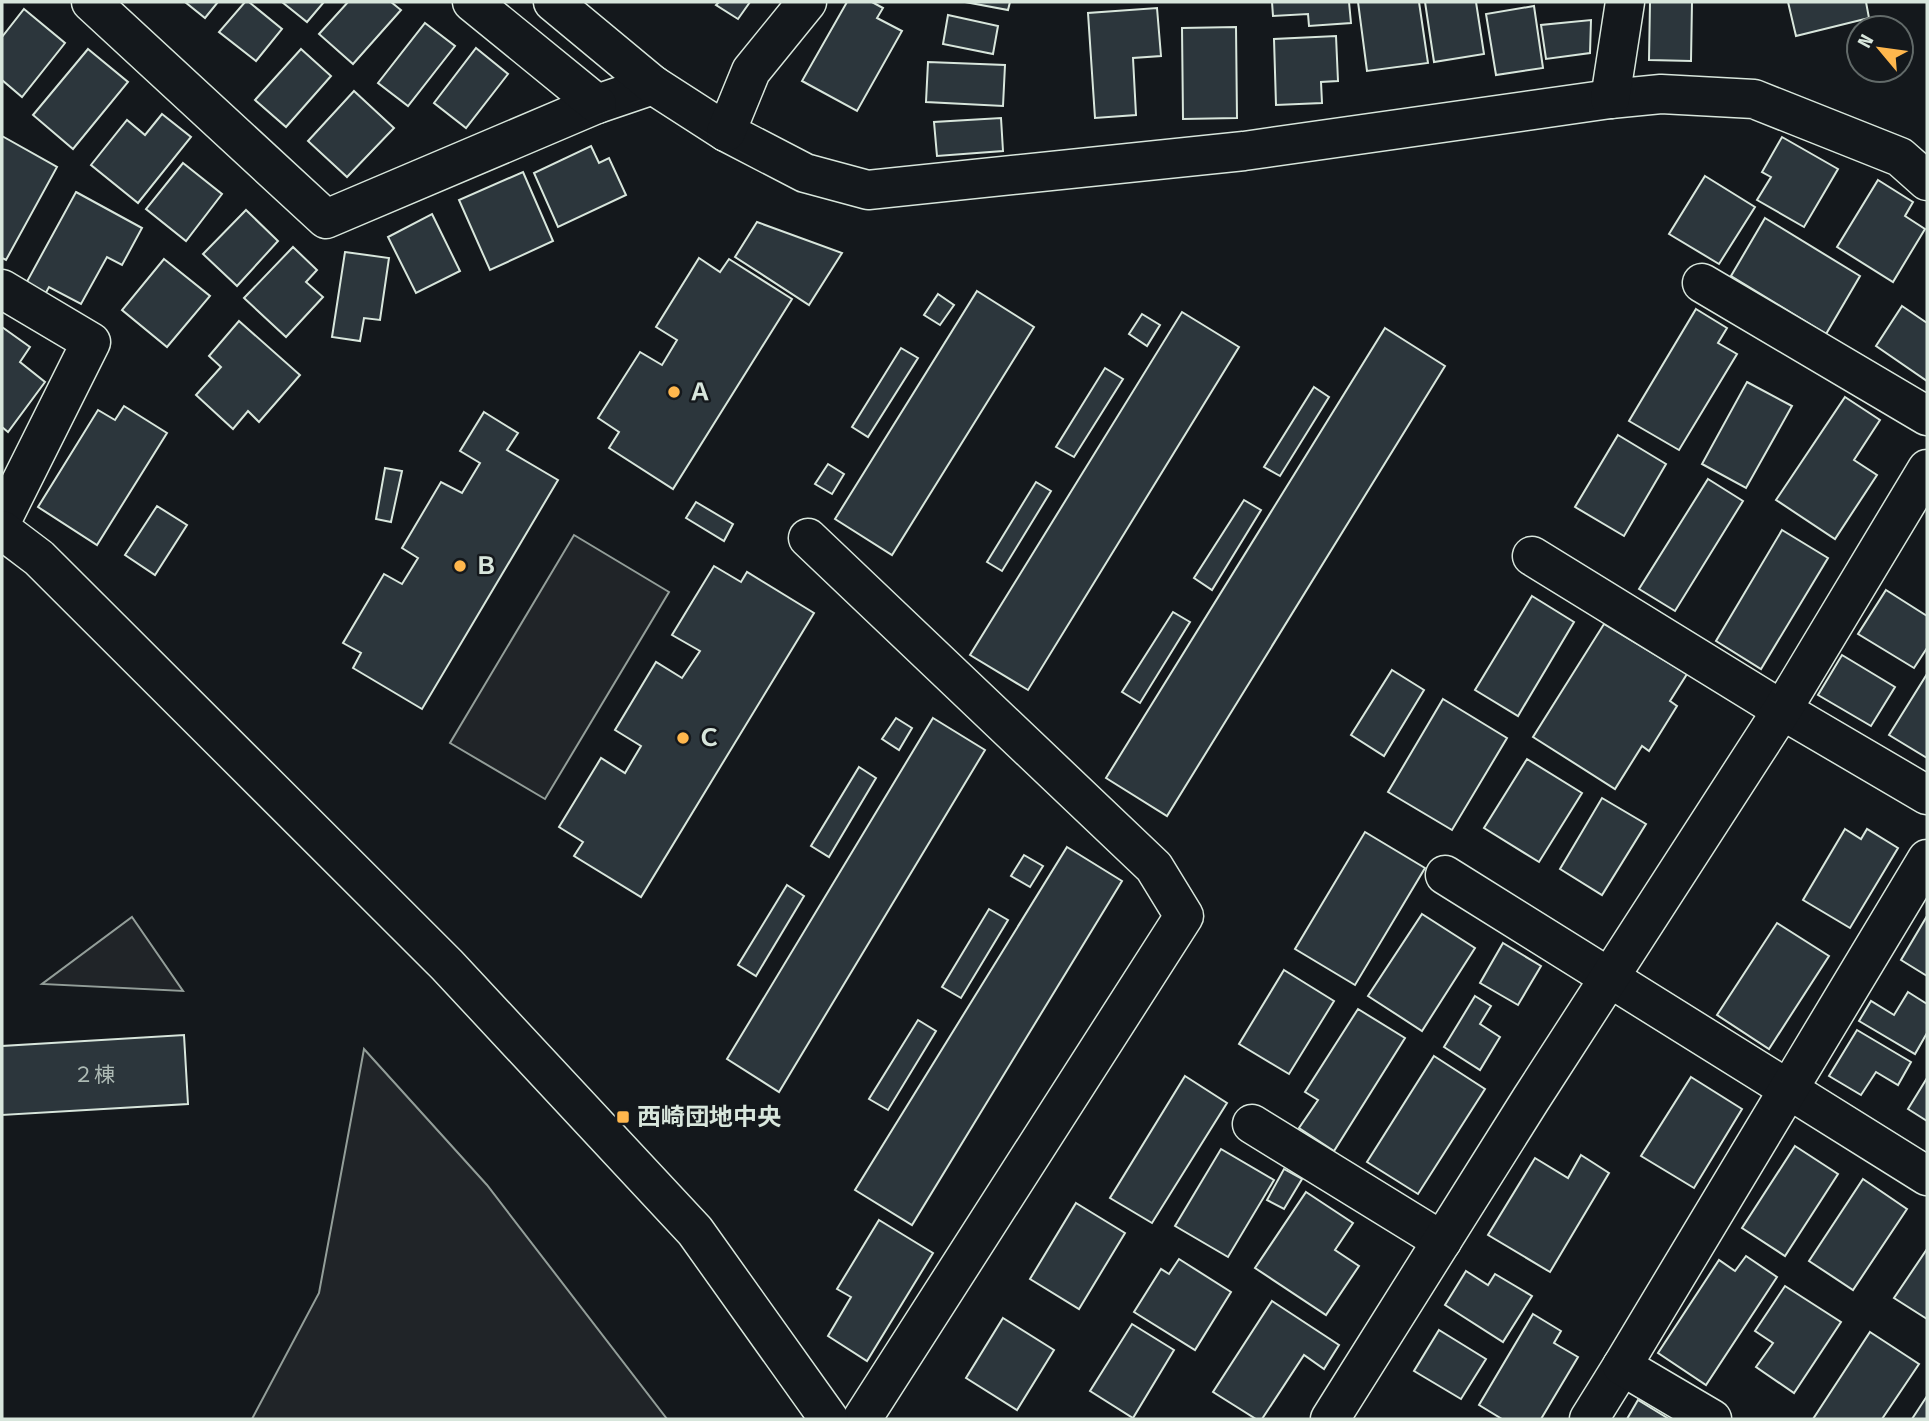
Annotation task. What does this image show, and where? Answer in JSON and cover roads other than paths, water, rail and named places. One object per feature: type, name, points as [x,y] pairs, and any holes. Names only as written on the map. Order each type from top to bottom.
[{"type":"street","points":[[91,2],[326,219],[597,104],[653,85]]},
{"type":"street","points":[[472,2],[597,104]]},
{"type":"street","points":[[553,2],[653,85],[726,132],[805,173],[868,190],[1244,151],[1661,94],[1754,99],[1900,157],[1927,181]]},
{"type":"street","points":[[726,132],[751,71],[807,2]]},
{"type":"street","points":[[1610,99],[1620,3]]},
{"type":"street","points":[[1702,283],[1927,416]]},
{"type":"street","points":[[2,289],[91,342],[2,520]]},
{"type":"street","points":[[1330,1419],[1609,977],[1782,710],[1927,469]]},
{"type":"street","points":[[2,530],[39,558],[447,965],[676,1210],[695,1231],[829,1419]]},
{"type":"street","points":[[808,538],[1154,867],[1184,916],[862,1419]]},
{"type":"street","points":[[1532,556],[1782,710],[1927,795]]},
{"type":"street","points":[[1589,1419],[1927,859]]},
{"type":"street","points":[[1445,875],[1927,1176]]},
{"type":"street","points":[[1252,1124],[1442,1241]]},
{"type":"street","points":[[1622,1366],[1712,1419]]},
{"type":"place","name":"Ａ","points":[[674,392]]},
{"type":"place","name":"Ｂ","points":[[460,566]]},
{"type":"place","name":"Ｃ","points":[[683,738]]},
{"type":"place","name":"西崎団地中央","points":[[623,1117]]}]
